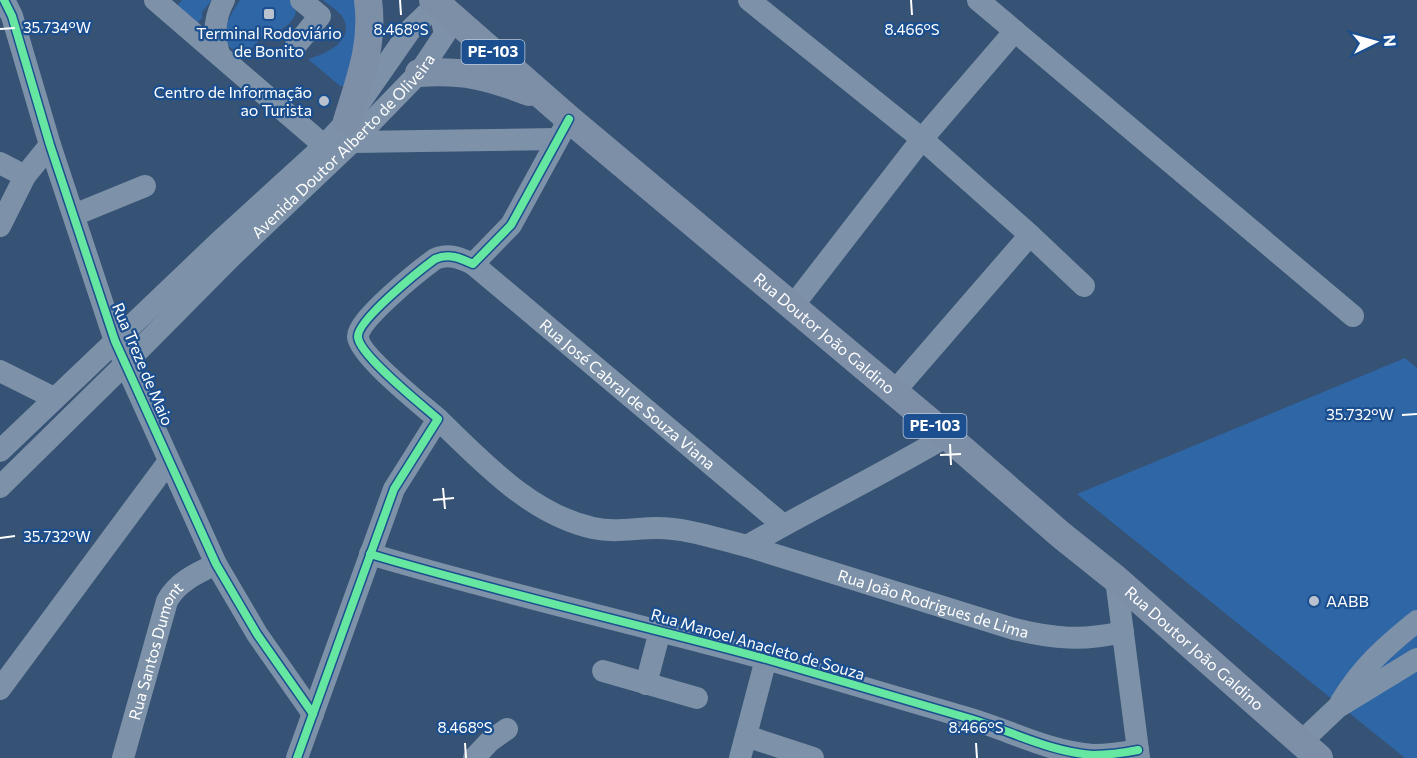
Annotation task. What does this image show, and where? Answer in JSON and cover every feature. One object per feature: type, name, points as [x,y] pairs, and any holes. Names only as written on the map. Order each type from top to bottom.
[{"type":"main road","points":[[340,141],[365,65],[371,19],[368,0]]},
{"type":"main road","name":"Rua Doutor João Galdino","points":[[437,2],[548,99],[563,129],[792,307],[1116,579],[1310,750]]},
{"type":"main road","points":[[419,73],[447,71],[473,74],[496,79],[548,99]]},
{"type":"street","points":[[155,0],[219,54],[340,141],[563,129]]},
{"type":"street","points":[[219,54],[214,37],[215,22],[224,0]]},
{"type":"street","points":[[296,45],[320,16],[301,0]]},
{"type":"street","points":[[749,0],[922,139],[1084,286]]},
{"type":"street","points":[[978,0],[1353,316]]},
{"type":"street","name":"Avenida Doutor Alberto de Oliveira","points":[[340,141],[411,30],[437,2]]},
{"type":"street","name":"Avenida Doutor Alberto de Oliveira","points":[[0,451],[115,341],[225,249],[340,141],[419,73],[445,34],[437,2]]},
{"type":"street","name":"Rua Treze de Maio","points":[[5,13],[115,341],[125,364],[216,564],[257,634],[312,714]]},
{"type":"street","points":[[792,307],[922,139],[1015,31]]},
{"type":"street","points":[[473,264],[511,225],[563,129]]},
{"type":"street","points":[[0,226],[25,176],[50,145]]},
{"type":"street","points":[[0,163],[25,176]]},
{"type":"street","points":[[74,215],[145,186]]},
{"type":"street","points":[[894,392],[1030,235]]},
{"type":"street","name":"Avenida Doutor Alberto de Oliveira","points":[[0,487],[125,364],[225,249]]},
{"type":"street","name":"Rua João Rodrigues de Lima","points":[[473,264],[453,256],[444,255],[435,259],[363,323],[358,330],[357,338],[365,353],[486,465],[521,493],[551,512],[592,528],[668,529],[747,546],[1043,636],[1082,639],[1123,632]]},
{"type":"street","name":"Rua José Cabral de Souza Viana","points":[[473,264],[783,525]]},
{"type":"street","points":[[0,370],[54,398]]},
{"type":"street","points":[[297,758],[394,489],[438,419]]},
{"type":"street","points":[[747,546],[884,473],[947,436]]},
{"type":"street","points":[[0,689],[169,460]]},
{"type":"street","name":"Rua Manoel Anacleto de Souza","points":[[370,554],[471,583],[766,659],[974,720],[1069,751],[1093,755],[1138,754]]},
{"type":"street","name":"Rua Santos Dumont","points":[[123,758],[167,601],[172,591],[216,564]]},
{"type":"street","points":[[1116,579],[1138,754]]},
{"type":"street","points":[[1310,750],[1363,668],[1417,621]]},
{"type":"street","points":[[646,684],[660,631]]},
{"type":"street","points":[[740,758],[766,659]]},
{"type":"street","points":[[1338,707],[1417,659]]},
{"type":"street","points":[[603,671],[697,699]]},
{"type":"street","points":[[474,758],[490,741],[507,729]]},
{"type":"street","points":[[746,736],[813,758]]},
{"type":"shaded area","points":[[182,0],[212,0],[202,12],[202,18],[198,23],[177,6]]},
{"type":"shaded area","points":[[240,0],[293,0],[296,13],[293,19],[280,30],[276,32],[270,27],[252,48],[232,49],[227,43],[225,31],[229,18]]},
{"type":"shaded area","points":[[323,0],[359,0],[350,86],[340,86],[308,59],[331,50],[343,39],[346,32],[342,16]]},
{"type":"shaded area","name":"AABB","points":[[1405,358],[1417,368],[1417,758],[1405,758],[1077,494]]},
{"type":"cycle path","points":[[4,0],[12,16],[50,145],[115,341],[216,564],[257,634],[313,714]]},
{"type":"cycle path","points":[[297,758],[394,489],[438,419],[392,380],[369,355],[358,337],[360,330],[390,296],[435,259],[450,256],[473,264],[511,225],[569,119]]},
{"type":"cycle path","points":[[370,554],[766,659],[971,719],[1061,750],[1093,755],[1138,750]]},
{"type":"place","name":"Terminal Rodoviário de Bonito","points":[[269,14]]},
{"type":"place","name":"Centro de Informação ao Turista","points":[[324,101]]},
{"type":"place","name":"AABB","points":[[1314,601]]}]
